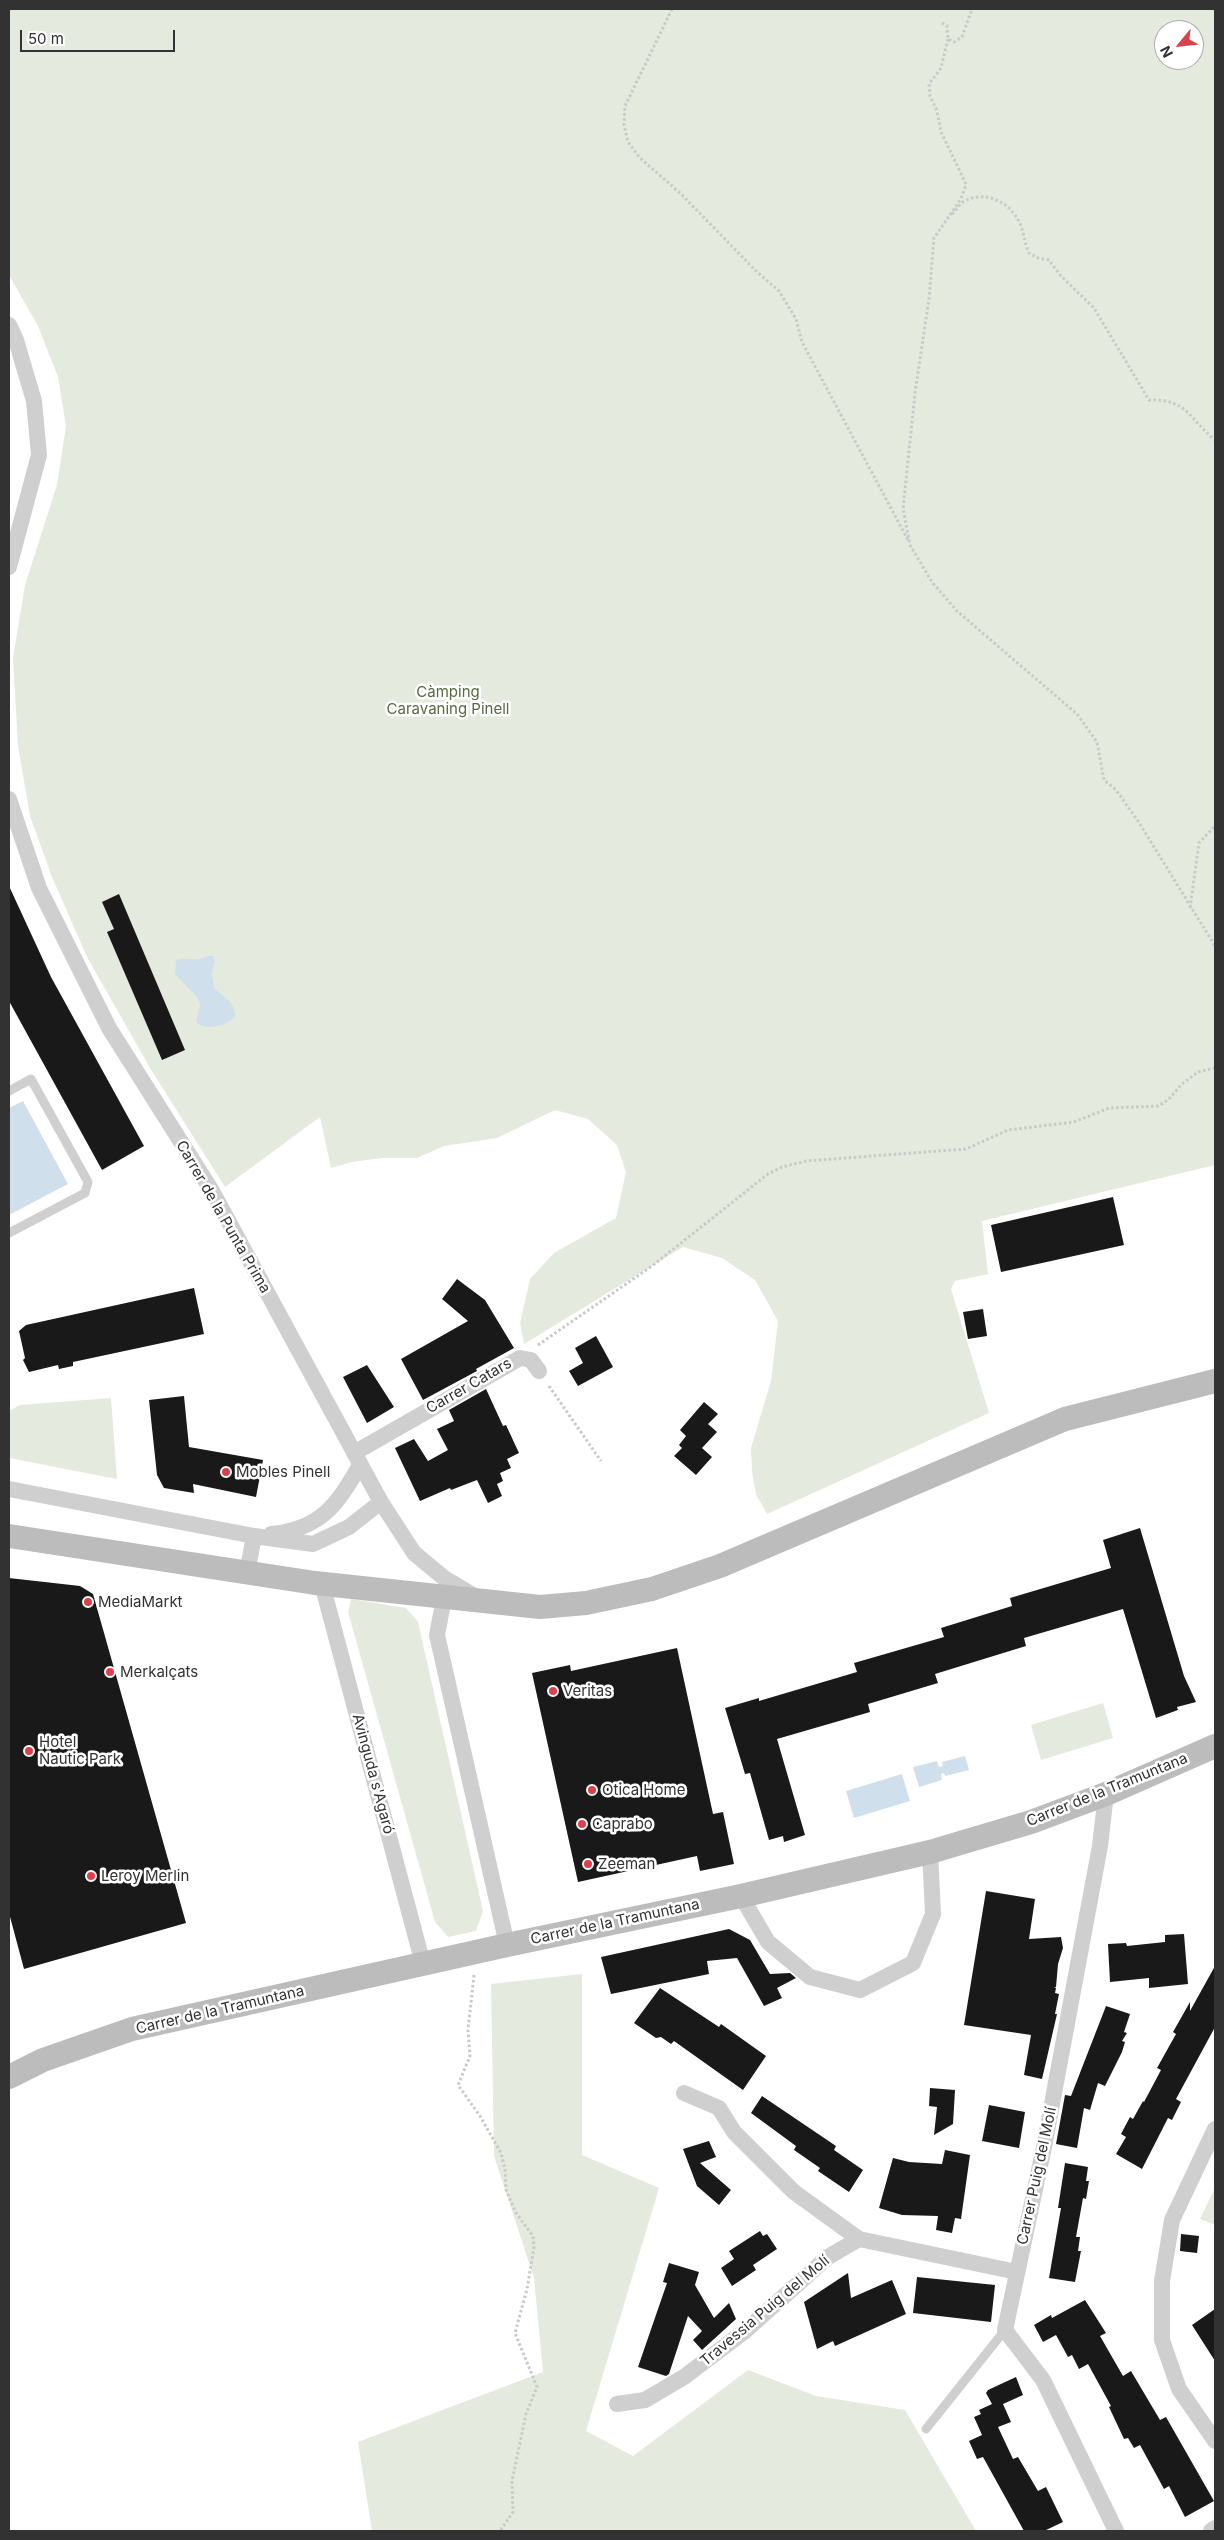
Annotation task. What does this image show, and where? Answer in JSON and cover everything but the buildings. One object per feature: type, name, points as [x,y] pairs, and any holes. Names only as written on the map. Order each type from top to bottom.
[{"type":"main road","points":[[9,1536],[322,1584],[540,1607],[586,1603],[652,1589],[720,1566],[1065,1419],[1215,1381]]},
{"type":"main road","name":"Carrer de la Tramuntana","points":[[9,2077],[43,2060],[132,2029],[507,1945],[740,1896],[930,1852],[1031,1822],[1106,1794],[1215,1746]]},
{"type":"street","points":[[9,325],[16,340],[34,401],[40,455],[9,567]]},
{"type":"street","name":"Carrer de la Punta Prima","points":[[9,799],[39,888],[109,1028],[212,1191],[381,1502],[414,1553],[444,1578],[484,1602]]},
{"type":"street","name":"Carrer Catars","points":[[357,1459],[520,1358],[531,1360],[539,1371]]},
{"type":"street","points":[[254,1536],[288,1532],[319,1519],[340,1500],[357,1459]]},
{"type":"street","points":[[9,1490],[254,1536],[313,1544],[348,1527],[381,1502]]},
{"type":"street","points":[[247,1573],[254,1536]]},
{"type":"street","name":"Avinguda s'Agaró","points":[[322,1584],[423,1964]]},
{"type":"street","points":[[444,1598],[437,1635],[507,1945]]},
{"type":"street","name":"Carrer Puig del Molí","points":[[1004,2330],[1044,2147],[1099,1856],[1106,1794]]},
{"type":"street","points":[[740,1896],[768,1942],[810,1977],[860,1990],[913,1963],[933,1914],[930,1852]]},
{"type":"street","points":[[684,2093],[719,2108],[734,2132],[794,2192],[859,2239],[1017,2272]]},
{"type":"street","points":[[1215,2129],[1172,2220],[1162,2281],[1162,2340],[1179,2390],[1215,2441]]},
{"type":"street","name":"Travessia Puig del Molí","points":[[617,2404],[645,2400],[684,2378],[745,2331],[828,2257],[859,2239]]},
{"type":"street","points":[[1004,2330],[1043,2380],[1116,2531]]},
{"type":"street","points":[[1211,2531],[1215,2528]]},
{"type":"lane","points":[[9,1091],[31,1079],[88,1182],[85,1193],[9,1234]]},
{"type":"lane","points":[[926,2429],[975,2370],[1004,2330]]},
{"type":"path","points":[[672,9],[625,106],[624,125],[628,142],[639,158],[680,193],[757,272],[779,291],[796,319],[802,342],[910,545],[932,582],[957,611],[1077,714],[1097,742],[1104,780],[1116,790],[1138,821],[1215,946]]},
{"type":"path","points":[[948,40],[954,42],[962,37],[972,9]]},
{"type":"path","points":[[910,545],[903,509],[915,393],[928,307],[934,238],[961,199],[966,184],[941,132],[937,111],[930,96],[929,84],[941,68],[948,40],[947,26],[942,23]]},
{"type":"path","points":[[945,221],[964,202],[978,198],[997,198],[1011,209],[1021,225],[1029,253],[1038,258],[1048,260],[1061,276],[1094,308],[1149,400],[1168,400],[1185,409],[1215,440]]},
{"type":"path","points":[[1190,908],[1199,843],[1215,826]]},
{"type":"path","points":[[520,1358],[652,1266],[768,1174],[782,1167],[806,1162],[966,1149],[1008,1130],[1074,1122],[1109,1108],[1158,1106],[1168,1100],[1182,1084],[1198,1072],[1215,1068]]},
{"type":"path","points":[[539,1371],[601,1461]]},
{"type":"path","points":[[476,1952],[468,2030],[470,2056],[458,2085],[480,2116],[501,2153],[505,2169],[506,2190],[516,2213],[532,2236],[534,2247],[527,2288],[515,2333],[537,2387],[526,2414],[512,2480],[512,2512],[500,2531]]},
{"type":"green space","name":"Càmping Caravaning Pinell","points":[[9,9],[1215,9],[1215,1165],[982,1221],[988,1274],[955,1281],[951,1289],[989,1413],[767,1514],[756,1494],[752,1472],[751,1448],[771,1381],[778,1321],[755,1280],[722,1258],[683,1247],[524,1344],[520,1323],[530,1279],[554,1253],[616,1218],[626,1172],[617,1145],[588,1119],[555,1110],[497,1138],[444,1146],[417,1158],[382,1158],[352,1162],[331,1168],[320,1117],[225,1187],[150,1068],[87,957],[52,877],[30,816],[18,746],[13,658],[25,585],[57,485],[66,426],[58,377],[38,326],[9,275]]},
{"type":"green space","points":[[111,1398],[117,1479],[9,1458],[9,1411],[20,1405]]},
{"type":"green space","points":[[351,1599],[406,1608],[418,1622],[483,1911],[476,1931],[448,1937],[435,1922],[348,1612]]},
{"type":"green space","points":[[1103,1703],[1113,1738],[1041,1760],[1031,1725]]},
{"type":"green space","points":[[582,1974],[582,2155],[659,2188],[586,2431],[633,2456],[748,2370],[816,2396],[905,2410],[976,2531],[372,2531],[358,2442],[543,2372],[534,2278],[494,2156],[491,1984]]},
{"type":"green space","points":[[1215,2188],[1215,2225],[1200,2219]]},
{"type":"water","points":[[213,956],[215,960],[212,973],[214,988],[231,1004],[235,1017],[222,1025],[205,1027],[196,1022],[200,1005],[197,997],[175,974],[176,960],[198,959]]},
{"type":"water","points":[[23,1101],[68,1184],[9,1215],[9,1108]]},
{"type":"water","points":[[965,1756],[969,1770],[945,1776],[944,1773],[941,1774],[942,1780],[919,1787],[913,1767],[937,1761],[939,1767],[943,1766],[942,1762]]},
{"type":"water","points":[[902,1774],[910,1801],[854,1818],[846,1791]]},
{"type":"place","name":"Mobles Pinell","points":[[226,1472]]},
{"type":"place","name":"MediaMarkt","points":[[88,1602]]},
{"type":"place","name":"Merkalçats","points":[[110,1672]]},
{"type":"place","name":"Veritas","points":[[553,1691]]},
{"type":"place","name":"Hotel Nautic Park","points":[[29,1751]]},
{"type":"place","name":"Otica Home","points":[[592,1790]]},
{"type":"place","name":"Caprabo","points":[[582,1824]]},
{"type":"place","name":"Zeeman","points":[[588,1864]]},
{"type":"place","name":"Leroy Merlin","points":[[91,1876]]}]
